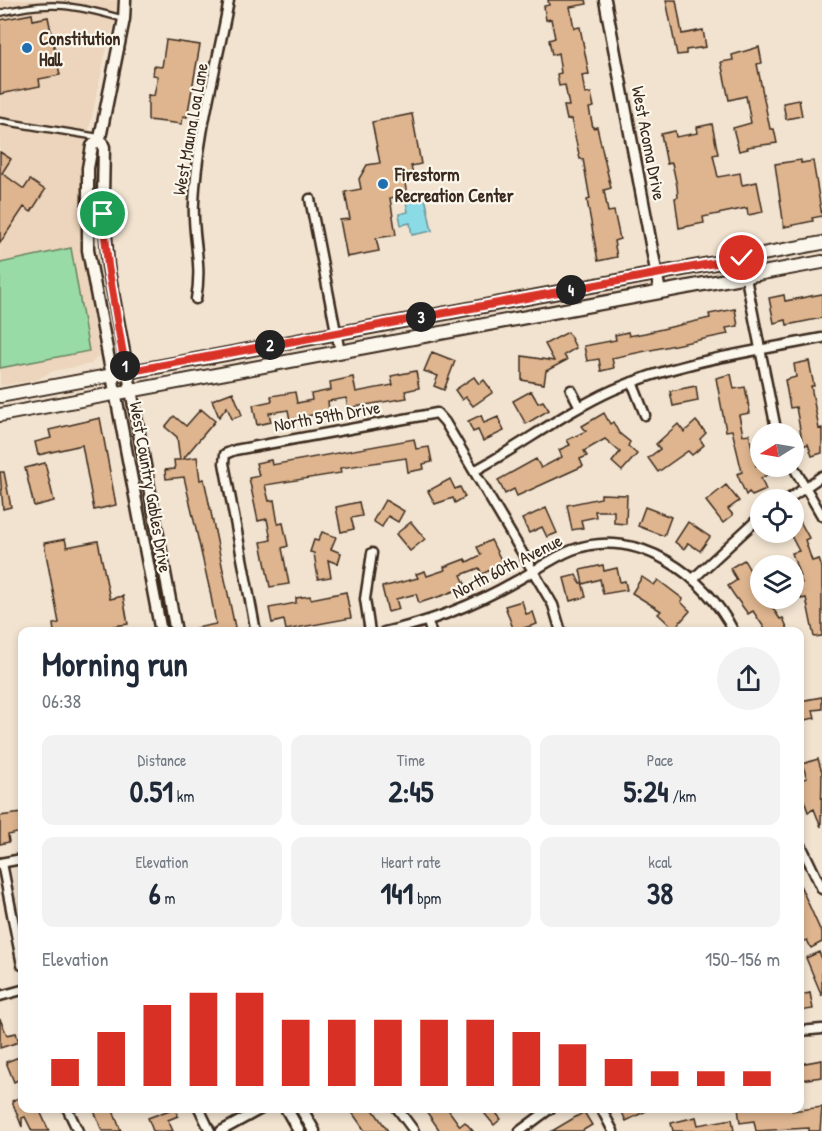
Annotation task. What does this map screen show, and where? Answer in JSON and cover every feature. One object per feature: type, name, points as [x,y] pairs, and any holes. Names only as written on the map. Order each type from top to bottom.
[{"type":"main road","points":[[0,396],[822,243]]},
{"type":"main road","points":[[0,415],[822,262]]},
{"type":"street","name":"West Country Gables Drive","points":[[125,0],[124,20],[100,138],[92,146],[88,168],[87,228],[94,285],[113,375],[123,392],[175,627]]},
{"type":"street","name":"West Country Gables Drive","points":[[124,20],[132,0]]},
{"type":"street","name":"West Mauna Loa Lane","points":[[196,299],[199,254],[193,206],[197,164],[229,0]]},
{"type":"street","name":"West Acoma Drive","points":[[605,0],[660,292]]},
{"type":"street","name":"West Country Gables Drive","points":[[100,138],[104,147],[105,243],[126,372],[123,392],[160,627]]},
{"type":"street","points":[[310,199],[340,352]]},
{"type":"street","points":[[742,258],[775,423]]},
{"type":"street","points":[[560,627],[553,604],[474,471],[580,407],[632,382],[680,366],[822,338]]},
{"type":"street","points":[[632,382],[645,415]]},
{"type":"street","points":[[571,390],[580,407]]},
{"type":"street","name":"North 59th Drive","points":[[255,627],[224,464],[225,454],[235,450],[437,413],[474,471]]},
{"type":"street","points":[[802,489],[822,476]]},
{"type":"street","points":[[799,477],[822,516]]},
{"type":"street","points":[[731,627],[718,606],[693,578],[750,526]]},
{"type":"street","name":"North 60th Avenue","points":[[406,627],[428,622],[488,596],[574,549],[608,544],[644,550],[693,578]]},
{"type":"street","points":[[369,627],[365,599],[372,553]]},
{"type":"street","points":[[428,622],[430,627]]},
{"type":"street","points":[[804,851],[822,889]]},
{"type":"street","points":[[18,860],[1,863],[18,945]]},
{"type":"street","points":[[804,867],[810,863]]},
{"type":"street","points":[[0,996],[18,991]]},
{"type":"street","points":[[804,1031],[822,1029]]},
{"type":"street","points":[[69,1113],[78,1131]]},
{"type":"street","points":[[201,1113],[210,1131]]},
{"type":"street","points":[[221,1131],[254,1113]]},
{"type":"street","points":[[289,1113],[299,1131]]},
{"type":"street","points":[[304,1113],[314,1131]]},
{"type":"street","points":[[401,1113],[414,1131]]},
{"type":"street","points":[[519,1131],[544,1113]]},
{"type":"street","points":[[604,1113],[613,1131]]},
{"type":"lane","points":[[0,14],[24,5],[53,2],[124,20]]},
{"type":"lane","points":[[0,121],[100,138]]},
{"type":"shaded area","points":[[0,0],[121,0],[105,56],[85,148],[81,179],[82,252],[99,355],[91,364],[53,371],[36,380],[0,386]]},
{"type":"green space","points":[[71,248],[89,351],[0,368],[0,263]]},
{"type":"water","points":[[425,197],[432,231],[412,235],[410,223],[401,225],[399,214],[408,212],[406,201]]},
{"type":"building","points":[[548,0],[586,0],[587,4],[570,7],[574,28],[580,27],[589,74],[582,75],[585,94],[591,93],[594,107],[589,108],[593,128],[597,127],[611,188],[604,190],[608,212],[614,211],[620,239],[614,241],[617,257],[598,261],[587,200],[590,199],[583,159],[580,159],[571,119],[567,120],[564,106],[569,106],[565,85],[559,86],[557,74],[561,73],[558,53],[552,55],[549,40],[555,38],[551,19],[546,20],[544,6],[549,5]]},
{"type":"building","points":[[666,0],[676,0],[682,34],[703,30],[706,47],[686,50],[686,54],[677,55]]},
{"type":"building","name":"Constitution Hall","points":[[32,14],[33,20],[48,17],[60,75],[39,79],[40,86],[0,94],[0,20]]},
{"type":"building","points":[[166,40],[200,45],[187,117],[183,116],[182,124],[148,120],[148,95],[154,96],[158,76],[153,75],[154,66],[162,67]]},
{"type":"building","points":[[759,47],[762,63],[757,64],[770,129],[774,129],[777,143],[747,147],[748,149],[739,151],[733,128],[751,123],[746,96],[729,100],[721,62],[733,60],[732,55]]},
{"type":"building","points":[[799,100],[802,116],[786,119],[783,103]]},
{"type":"building","name":"Firestorm Recreation Center","points":[[412,114],[421,164],[411,166],[413,175],[404,177],[407,195],[390,198],[396,235],[376,238],[379,251],[347,257],[340,220],[350,219],[345,192],[361,189],[359,179],[367,165],[380,163],[372,122]]},
{"type":"building","points":[[712,124],[718,154],[713,155],[718,177],[740,173],[742,185],[757,182],[763,212],[748,215],[747,208],[703,217],[704,223],[679,228],[675,198],[678,197],[677,186],[672,163],[667,164],[661,134],[675,131],[676,137],[698,133],[697,127]]},
{"type":"building","points":[[0,152],[11,159],[2,173],[24,189],[30,180],[45,190],[31,212],[24,207],[0,243]]},
{"type":"building","points":[[801,160],[801,163],[813,161],[822,216],[812,218],[813,221],[784,227],[775,164]]},
{"type":"building","points":[[822,294],[822,318],[787,325],[786,320],[774,323],[769,298],[784,295],[785,301]]},
{"type":"building","points":[[735,309],[738,326],[726,328],[728,334],[612,358],[614,368],[601,371],[599,359],[587,361],[584,346],[616,340],[615,335],[628,332],[629,336],[645,333],[710,318],[709,314]]},
{"type":"building","points":[[568,332],[576,348],[564,355],[567,360],[546,371],[544,384],[522,380],[522,356],[554,361],[545,344]]},
{"type":"building","points":[[432,352],[455,361],[444,390],[434,386],[438,376],[424,371]]},
{"type":"building","points":[[809,361],[814,386],[811,386],[819,429],[822,428],[822,453],[812,456],[808,444],[804,446],[804,423],[799,423],[796,407],[790,408],[785,380],[796,377],[794,364]]},
{"type":"building","points":[[416,371],[419,388],[405,391],[407,398],[348,408],[346,398],[328,401],[329,411],[290,420],[288,410],[269,413],[271,422],[257,425],[253,405],[272,401],[271,396],[295,392],[297,403],[312,400],[311,394],[331,390],[330,382],[353,377],[356,392],[393,385],[391,376]]},
{"type":"building","points":[[731,374],[734,389],[745,387],[750,413],[739,415],[743,435],[749,434],[750,439],[750,477],[763,477],[761,478],[766,489],[750,489],[750,493],[746,495],[737,474],[742,472],[732,430],[726,431],[716,378]]},
{"type":"building","points":[[474,377],[479,384],[484,380],[493,392],[473,406],[466,397],[462,400],[455,390]]},
{"type":"building","points":[[696,386],[698,401],[673,406],[670,391]]},
{"type":"building","points":[[531,391],[538,403],[543,401],[549,410],[526,424],[513,401]]},
{"type":"building","points":[[233,392],[242,415],[232,419],[227,407],[219,417],[212,400]]},
{"type":"building","points":[[201,409],[215,421],[183,459],[197,457],[200,480],[204,479],[235,627],[201,627],[216,624],[184,477],[166,479],[165,470],[175,469],[174,460],[180,460],[177,437],[165,427],[174,416],[186,426]]},
{"type":"building","points":[[604,413],[610,424],[613,422],[619,433],[630,442],[628,446],[637,454],[622,471],[612,462],[620,452],[605,439],[584,451],[587,456],[580,459],[583,466],[517,496],[514,489],[505,494],[498,480],[536,459],[541,468],[562,457],[559,450],[570,445],[567,440],[586,431],[582,426]]},
{"type":"building","points":[[481,415],[484,423],[498,417],[504,431],[483,441],[478,430],[473,432],[468,421]]},
{"type":"building","points":[[100,418],[116,505],[94,510],[82,445],[38,455],[35,442],[51,438],[49,430]]},
{"type":"building","points":[[696,421],[706,433],[700,439],[704,445],[692,455],[688,451],[658,472],[648,458],[660,449],[656,444],[678,424],[684,432]]},
{"type":"building","points":[[414,439],[416,449],[429,447],[432,462],[423,464],[424,469],[408,472],[406,458],[340,468],[341,473],[265,485],[269,501],[274,500],[278,524],[283,523],[288,546],[282,548],[289,584],[270,587],[261,542],[271,540],[267,519],[258,521],[249,478],[259,476],[256,463],[271,460],[272,465]]},
{"type":"building","points":[[45,463],[54,501],[34,506],[25,468]]},
{"type":"building","points":[[0,472],[4,472],[11,507],[3,509]]},
{"type":"building","points":[[450,479],[455,489],[460,487],[465,497],[455,503],[453,498],[435,504],[428,491]]},
{"type":"building","points":[[726,485],[739,501],[728,509],[733,515],[723,523],[706,501]]},
{"type":"building","points":[[601,494],[627,495],[626,524],[614,523],[614,511],[595,511],[596,517],[581,520],[583,528],[572,530],[567,505],[601,498]]},
{"type":"building","points":[[385,500],[404,511],[398,522],[388,516],[382,527],[373,521]]},
{"type":"building","points":[[359,502],[362,516],[351,518],[354,529],[341,532],[336,507]]},
{"type":"building","points":[[645,507],[671,517],[664,536],[638,526]]},
{"type":"building","points":[[546,508],[557,533],[547,537],[542,527],[529,533],[522,519]]},
{"type":"building","points":[[411,522],[425,539],[410,551],[396,534]]},
{"type":"building","points":[[688,522],[710,537],[700,551],[688,543],[684,549],[675,542]]},
{"type":"building","points":[[804,529],[809,538],[805,540],[812,561],[819,559],[822,568],[822,636],[814,637],[806,598],[804,598],[804,555],[793,555],[792,553],[799,551],[795,543],[804,543]]},
{"type":"building","points":[[322,532],[336,537],[331,549],[341,553],[338,564],[328,560],[331,577],[318,579],[314,553],[310,552],[314,540],[318,541]]},
{"type":"building","points":[[65,539],[67,547],[98,541],[110,599],[123,596],[128,624],[114,627],[53,627],[53,624],[59,623],[44,543]]},
{"type":"building","points":[[491,540],[503,564],[482,574],[479,568],[461,575],[466,586],[444,595],[419,603],[416,594],[396,599],[399,609],[388,612],[382,587],[418,578],[416,574],[425,571],[427,576],[445,570],[444,567],[465,559],[467,562],[481,555],[477,547]]},
{"type":"building","points":[[744,560],[750,570],[750,609],[773,609],[780,619],[783,618],[787,627],[764,627],[753,611],[748,614],[728,586],[737,580],[730,568]]},
{"type":"building","points":[[603,565],[604,571],[617,568],[620,582],[625,581],[627,590],[603,594],[600,579],[583,584],[580,570]]},
{"type":"building","points":[[576,575],[580,583],[582,582],[586,597],[570,601],[564,578]]},
{"type":"building","points":[[642,577],[654,585],[658,580],[683,599],[681,602],[690,611],[676,627],[672,627],[658,614],[661,611],[632,593]]},
{"type":"building","points":[[346,592],[351,618],[302,627],[285,627],[284,620],[272,623],[269,608],[296,603],[296,598],[310,596],[311,599]]},
{"type":"building","points":[[522,601],[526,614],[533,612],[537,624],[513,627],[505,606]]},
{"type":"building","points":[[822,697],[822,709],[813,710],[815,718],[804,720],[804,700]]},
{"type":"building","points":[[818,759],[822,772],[821,827],[814,809],[808,812],[804,800],[804,779],[807,778],[804,763]]},
{"type":"building","points":[[18,814],[18,833],[8,835],[9,842],[0,844],[0,816]]},
{"type":"building","points":[[804,894],[822,934],[822,942],[811,948],[807,940],[804,941]]},
{"type":"building","points":[[819,952],[822,959],[822,996],[806,958]]},
{"type":"building","points":[[810,993],[813,1009],[804,1010],[804,994]]},
{"type":"building","points":[[0,1019],[7,1035],[16,1033],[18,1042],[0,1048]]},
{"type":"building","points":[[18,1057],[18,1080],[14,1082],[6,1062]]},
{"type":"building","points":[[822,1060],[822,1077],[804,1079],[804,1063]]},
{"type":"building","points":[[18,1098],[18,1113],[41,1113],[49,1131],[32,1131],[25,1117],[22,1118],[22,1127],[12,1101]]},
{"type":"building","points":[[822,1107],[820,1131],[809,1131],[809,1128],[756,1131],[754,1121],[740,1123],[739,1113],[804,1113],[804,1109]]},
{"type":"building","points":[[95,1113],[114,1113],[121,1131],[102,1131]]},
{"type":"building","points":[[162,1113],[177,1113],[178,1116],[168,1120],[173,1131],[153,1131],[148,1118]]},
{"type":"building","points":[[352,1113],[375,1113],[388,1131],[365,1131]]},
{"type":"building","points":[[427,1113],[451,1113],[460,1126],[465,1122],[473,1131],[440,1131]]},
{"type":"building","points":[[484,1113],[496,1113],[501,1119],[494,1125]]},
{"type":"building","points":[[582,1113],[592,1125],[582,1131],[552,1131]]},
{"type":"building","points":[[622,1113],[642,1113],[626,1121]]},
{"type":"building","points":[[696,1117],[698,1125],[732,1119],[734,1131],[673,1131],[671,1123]]},
{"type":"place","name":"Constitution Hall","points":[[27,48]]},
{"type":"place","name":"Firestorm Recreation Center","points":[[383,184]]},
{"type":"route","points":[[103,214],[108,266],[126,372],[742,258]]}]
